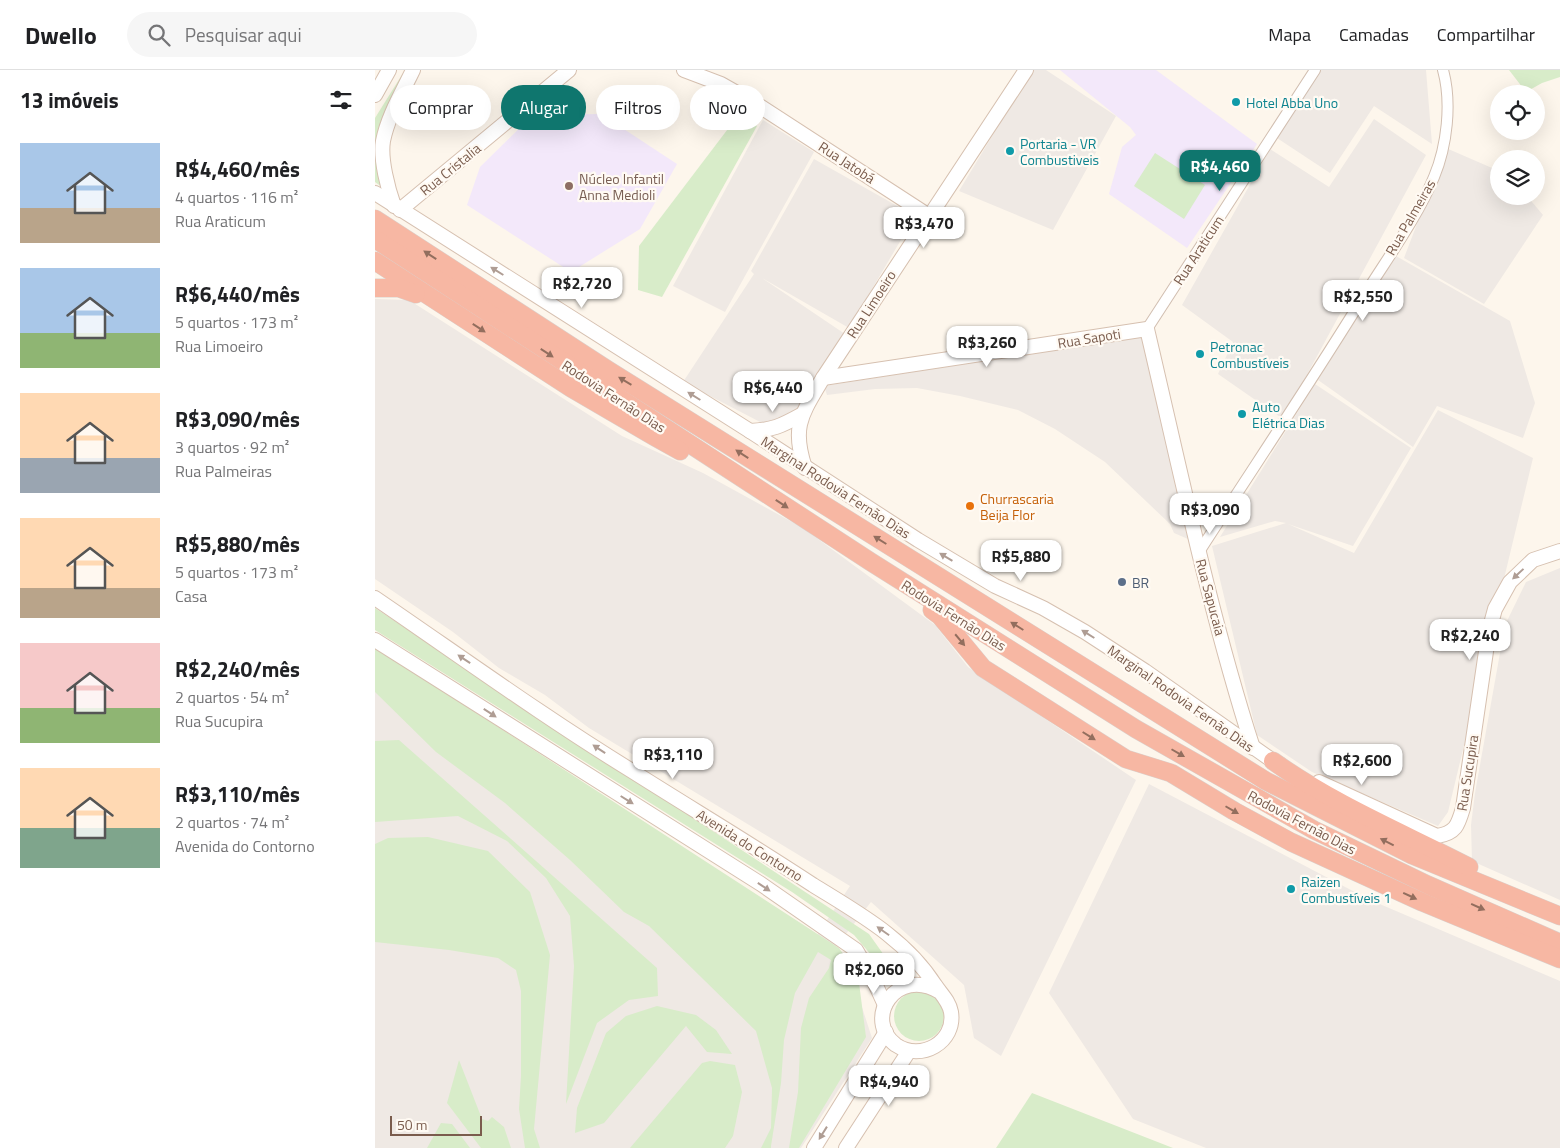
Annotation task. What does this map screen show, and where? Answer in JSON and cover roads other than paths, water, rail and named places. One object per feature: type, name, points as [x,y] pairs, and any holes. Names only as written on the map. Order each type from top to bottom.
[{"type":"highway","name":"Rodovia Fernão Dias","points":[[375,219],[608,370],[1266,781],[1413,855],[1560,915]]},
{"type":"highway","name":"Rodovia Fernão Dias","points":[[375,239],[760,491],[1136,729],[1297,821],[1427,885],[1560,942]]},
{"type":"highway","points":[[375,261],[571,388],[646,432],[760,491]]},
{"type":"highway","points":[[375,288],[399,288],[438,302]]},
{"type":"highway","points":[[871,562],[940,616],[983,668],[1125,759],[1171,773],[1234,811],[1291,842],[1422,902],[1560,960]]},
{"type":"highway","points":[[1273,761],[1298,779],[1338,801],[1560,915]]},
{"type":"street","points":[[375,95],[389,70]]},
{"type":"street","points":[[397,208],[388,188],[383,143],[390,118],[413,70]]},
{"type":"street","name":"Rua Cristalia","points":[[397,208],[569,70]]},
{"type":"street","name":"Rua Jatobá","points":[[684,70],[721,84],[758,105],[929,216]]},
{"type":"street","name":"Rua Limoeiro","points":[[805,468],[800,454],[798,432],[801,415],[823,378],[1026,70]]},
{"type":"street","name":"Rua Araticum","points":[[1147,329],[1315,70]]},
{"type":"street","name":"Rua Palmeiras","points":[[1199,552],[1319,369],[1418,208],[1434,177],[1445,142],[1447,101],[1443,70]]},
{"type":"street","name":"Marginal Rodovia Fernão Dias","points":[[375,193],[918,540],[995,586],[1043,608],[1085,632],[1145,671],[1273,761]]},
{"type":"street","name":"Rua Sapoti","points":[[823,378],[1147,329]]},
{"type":"street","name":"Rua Sapucaia","points":[[1147,329],[1199,552],[1239,703],[1253,748]]},
{"type":"street","points":[[750,431],[769,430],[801,415]]},
{"type":"street","name":"Rua Sucupira","points":[[1273,761],[1437,836],[1451,832],[1458,824],[1463,808],[1489,631],[1495,609],[1510,582],[1533,560],[1560,551]]},
{"type":"street","name":"Avenida do Contorno","points":[[375,598],[629,769],[767,854],[895,939],[925,968],[939,992],[947,1000],[951,1011],[951,1023],[948,1034],[941,1042],[931,1049],[920,1052],[909,1051]]},
{"type":"street","name":"Avenida do Contorno","points":[[375,640],[761,884],[856,950],[873,979],[885,1005]]},
{"type":"street","points":[[846,1148],[909,1051],[895,1044],[886,1032],[883,1023],[885,1005],[898,989],[908,984],[930,986],[939,992]]},
{"type":"street","points":[[814,1148],[886,1032]]},
{"type":"place","name":"Hotel Abba Uno","points":[[1236,102]]},
{"type":"place","name":"Portaria - VR Combustiveis","points":[[1010,151]]},
{"type":"place","name":"Núcleo Infantil Anna Medioli","points":[[569,186]]},
{"type":"place","name":"Petronac Combustíveis","points":[[1200,354]]},
{"type":"place","name":"Auto Elétrica Dias","points":[[1242,414]]},
{"type":"place","name":"Churrascaria Beija Flor","points":[[970,506]]},
{"type":"place","name":"BR","points":[[1122,582]]},
{"type":"place","name":"Raizen Combustíveis 1","points":[[1291,889]]}]
